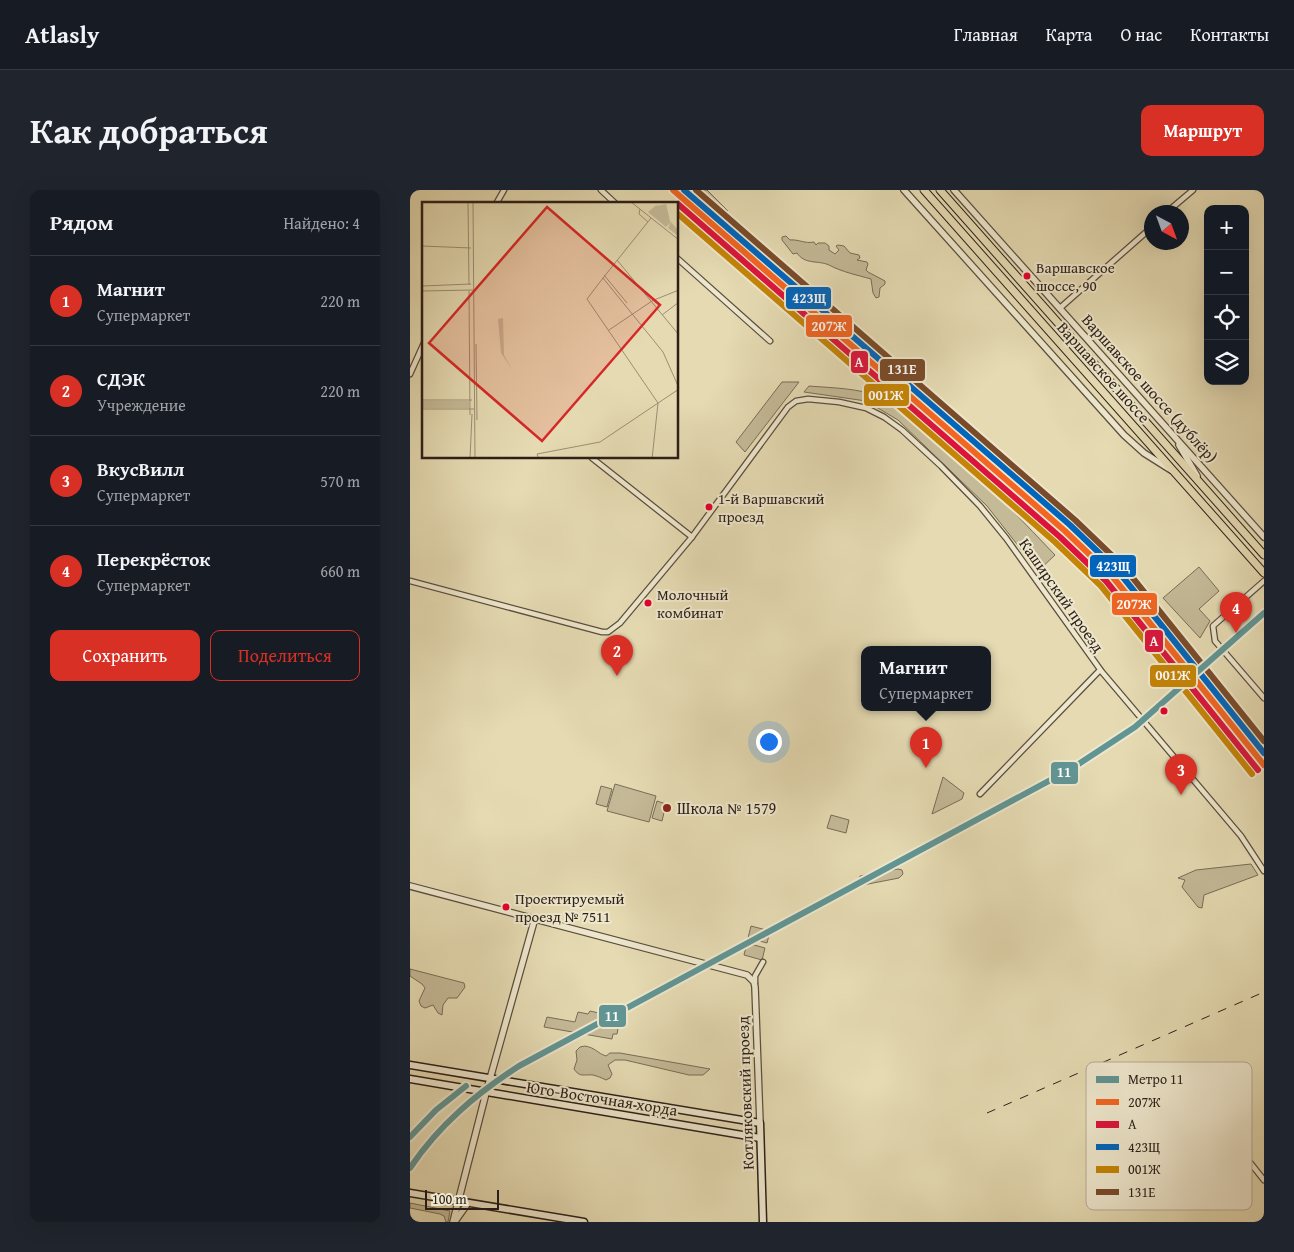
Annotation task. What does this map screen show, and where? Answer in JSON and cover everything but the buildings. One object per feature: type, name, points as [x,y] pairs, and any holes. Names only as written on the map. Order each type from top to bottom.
[{"type":"main road","name":"Варшавское шоссе","points":[[924,190],[1264,573]]},
{"type":"main road","name":"Варшавское шоссе","points":[[940,190],[1264,555]]},
{"type":"main road","name":"Юго-Восточная хорда","points":[[410,1065],[760,1123]]},
{"type":"main road","name":"Юго-Восточная хорда","points":[[410,1079],[760,1138]]},
{"type":"main road","name":"Котляковский проезд","points":[[760,1123],[763,1222]]},
{"type":"main road","points":[[410,1193],[584,1222]]},
{"type":"street","points":[[497,202],[504,190]]},
{"type":"street","points":[[600,190],[614,202]]},
{"type":"street","points":[[904,190],[1124,435],[1144,453],[1175,473]]},
{"type":"street","name":"Варшавское шоссе (дублёр)","points":[[954,190],[1264,537]]},
{"type":"street","points":[[1175,205],[1193,190]]},
{"type":"street","points":[[1060,308],[1144,233]]},
{"type":"street","points":[[679,260],[770,341]]},
{"type":"street","points":[[410,374],[422,347]]},
{"type":"street","name":"Каширский проезд","points":[[692,537],[788,407],[796,401],[839,402],[866,408],[884,417],[902,430],[980,506],[1006,538],[1100,670],[1241,836],[1264,871]]},
{"type":"street","points":[[1173,434],[1201,484]]},
{"type":"street","points":[[410,581],[608,632],[620,623],[692,537],[593,459]]},
{"type":"street","points":[[1264,581],[1213,626],[1215,641],[1264,698]]},
{"type":"street","points":[[980,794],[1100,670]]},
{"type":"street","points":[[410,886],[739,972],[747,975],[754,982],[755,987]]},
{"type":"street","points":[[454,1222],[457,1201],[535,918]]},
{"type":"street","points":[[755,987],[755,976],[763,962]]},
{"type":"street","points":[[747,975],[758,971]]},
{"type":"street","name":"Котляковский проезд","points":[[755,987],[760,1123]]},
{"type":"street","points":[[1252,1165],[1264,1180]]},
{"type":"street","points":[[454,1222],[468,1203]]},
{"type":"shaded area","points":[[699,190],[707,190],[728,211],[724,215],[720,213]]},
{"type":"shaded area","points":[[786,236],[790,240],[814,242],[816,245],[818,243],[825,243],[829,246],[829,250],[835,254],[839,250],[836,246],[838,245],[844,246],[850,253],[859,255],[860,258],[857,260],[867,262],[866,270],[868,272],[885,281],[885,284],[880,288],[879,297],[876,298],[873,293],[871,279],[825,264],[808,261],[797,253],[793,254],[782,240],[782,237]]},
{"type":"shaded area","points":[[782,382],[799,382],[745,452],[736,442]]},
{"type":"shaded area","points":[[809,386],[845,389],[872,394],[902,406],[920,417],[937,430],[967,459],[1055,555],[1038,571],[987,506],[898,420],[866,401],[804,392]]},
{"type":"shaded area","points":[[1199,567],[1219,591],[1199,609],[1210,621],[1200,638],[1163,598]]},
{"type":"shaded area","points":[[943,777],[964,793],[962,799],[932,814]]},
{"type":"shaded area","points":[[615,784],[656,796],[649,822],[607,811]]},
{"type":"shaded area","points":[[601,786],[612,789],[607,807],[596,804]]},
{"type":"shaded area","points":[[657,801],[666,804],[662,821],[652,818]]},
{"type":"shaded area","points":[[831,815],[849,820],[846,833],[827,828]]},
{"type":"shaded area","points":[[1251,864],[1258,875],[1204,895],[1202,908],[1198,907],[1182,887],[1185,880],[1178,878],[1196,870]]},
{"type":"shaded area","points":[[898,869],[902,870],[903,874],[899,878],[863,885],[858,881],[860,876]]},
{"type":"shaded area","points":[[751,926],[770,931],[767,943],[748,938]]},
{"type":"shaded area","points":[[747,943],[765,948],[762,960],[744,955]]},
{"type":"shaded area","points":[[410,969],[464,983],[465,987],[457,998],[448,998],[443,1005],[442,1015],[438,1013],[433,1005],[425,1008],[421,1006],[419,1001],[425,988],[410,976]]},
{"type":"shaded area","points":[[590,1011],[620,1018],[617,1034],[613,1034],[612,1039],[544,1027],[547,1017],[575,1022],[578,1012],[588,1014]]},
{"type":"shaded area","points":[[585,1046],[606,1056],[610,1053],[620,1053],[710,1069],[703,1075],[689,1075],[625,1060],[615,1060],[608,1065],[612,1074],[606,1080],[593,1075],[580,1075],[574,1069],[577,1060],[576,1051],[580,1047]]},
{"type":"shaded area","points":[[410,1203],[450,1211],[448,1222],[440,1214],[410,1208]]},
{"type":"railway","points":[[686,190],[1095,545],[1118,569],[1264,745]]},
{"type":"railway","points":[[1104,1062],[1264,992]]},
{"type":"railway","points":[[987,1113],[1086,1070]]},
{"type":"metro line","name":"11","points":[[410,1168],[433,1138],[459,1111],[519,1066],[1071,769],[1135,727],[1264,613]]},
{"type":"metro line","name":"11","points":[[410,1137],[436,1110],[466,1086]]},
{"type":"transit line","name":"207Ж","points":[[673,190],[1065,531],[1112,576],[1264,765]]},
{"type":"transit line","name":"423Щ","points":[[684,190],[1070,525],[1118,571],[1264,753]]},
{"type":"transit line","name":"131Е","points":[[696,190],[1075,520],[1124,567],[1264,741]]},
{"type":"transit line","name":"A","points":[[679,205],[1060,537],[1106,581],[1258,770]]},
{"type":"transit line","name":"001Ж","points":[[679,215],[1055,542],[1101,586],[1252,774]]},
{"type":"place","name":"Варшавское шоссе, 90","points":[[1027,276]]},
{"type":"place","name":"1-й Варшавский проезд","points":[[709,507]]},
{"type":"place","name":"Молочный комбинат","points":[[648,603]]},
{"type":"place","name":"Перекрёсток","points":[[1236,633]]},
{"type":"place","name":"СДЭК","points":[[617,676]]},
{"type":"place","name":"Магнит","points":[[926,768]]},
{"type":"place","name":"ВкусВилл","points":[[1181,795]]},
{"type":"place","name":"Школа № 1579","points":[[667,808]]},
{"type":"place","name":"Проектируемый проезд № 7511","points":[[506,907]]}]
